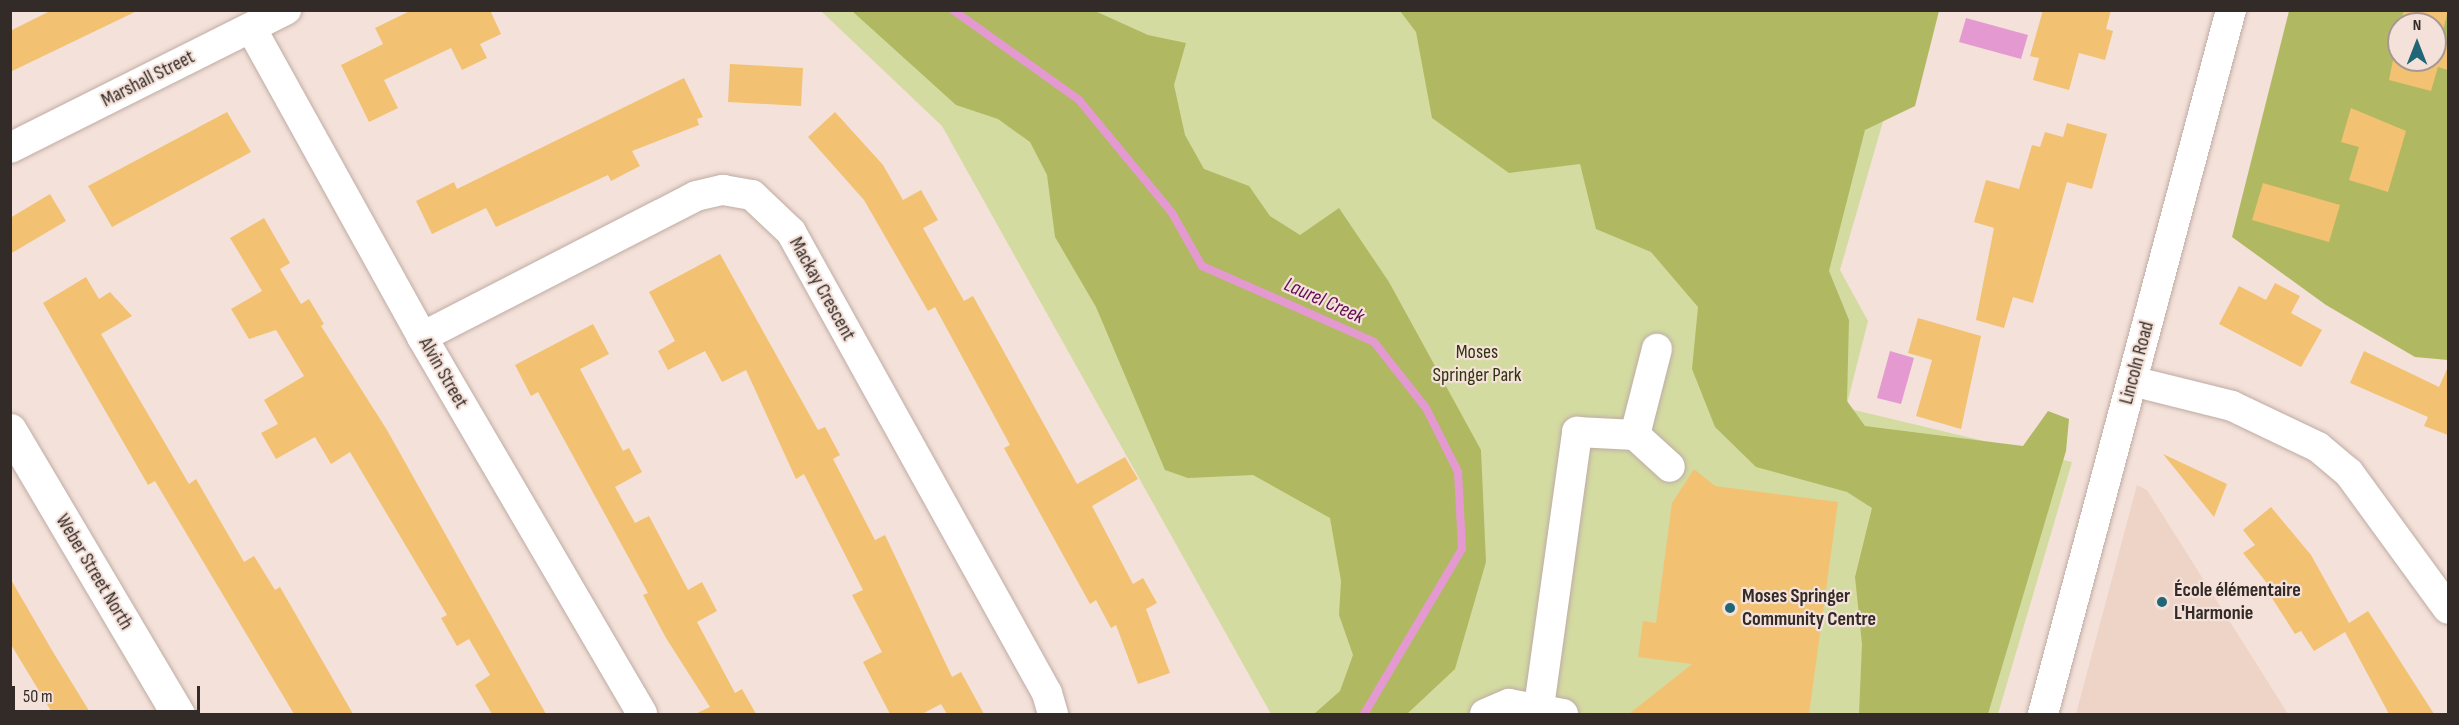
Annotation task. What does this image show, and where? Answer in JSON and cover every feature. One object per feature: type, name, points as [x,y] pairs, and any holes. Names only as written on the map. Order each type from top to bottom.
[{"type":"main road","name":"Weber Street North","points":[[10,430],[178,714]]},
{"type":"street","name":"Marshall Street","points":[[10,148],[286,10]]},
{"type":"street","name":"Lincoln Road","points":[[2043,714],[2232,10]]},
{"type":"street","name":"Alvin Street","points":[[251,28],[422,337],[642,714]]},
{"type":"street","name":"Mackay Crescent","points":[[422,337],[696,196],[723,190],[752,195],[791,232],[1047,693],[1053,714]]},
{"type":"street","points":[[1635,435],[1657,349]]},
{"type":"street","points":[[2132,381],[2232,406],[2318,447],[2349,473],[2446,598]]},
{"type":"street","points":[[1485,714],[1509,704],[1551,711],[1577,432],[1635,435],[1670,467]]},
{"type":"shaded area","points":[[1966,18],[2028,35],[2021,59],[1959,42]]},
{"type":"shaded area","points":[[1890,351],[1914,358],[1901,404],[1877,398]]},
{"type":"shaded area","name":"École élémentaire L'Harmonie","points":[[2137,485],[2147,490],[2288,714],[2076,714]]},
{"type":"green space","name":"Moses Springer Park","points":[[821,11],[1915,11],[1840,270],[1868,321],[1846,408],[2072,462],[1998,714],[1271,714],[942,126]]},
{"type":"green space","points":[[852,11],[1095,11],[1148,35],[1186,43],[1174,85],[1185,135],[1204,169],[1249,186],[1270,216],[1300,235],[1339,208],[1389,282],[1481,450],[1486,562],[1455,669],[1407,714],[1314,714],[1340,691],[1353,655],[1339,615],[1341,581],[1330,518],[1253,475],[1188,478],[1165,470],[1096,307],[1055,237],[1047,175],[1030,142],[998,119],[956,105]]},
{"type":"green space","points":[[1400,11],[1939,11],[1915,106],[1865,130],[1829,271],[1849,320],[1847,401],[1865,426],[2023,446],[2048,411],[2069,419],[2066,451],[1988,714],[1859,714],[1862,644],[1855,577],[1872,508],[1847,492],[1756,467],[1715,427],[1692,369],[1698,307],[1651,252],[1596,229],[1580,164],[1509,173],[1432,118],[1416,32]]},
{"type":"green space","points":[[2289,11],[2448,11],[2448,360],[2415,357],[2326,305],[2232,237]]},
{"type":"building","points":[[52,10],[139,10],[10,72],[10,31]]},
{"type":"building","points":[[412,10],[490,10],[501,34],[480,44],[487,58],[462,70],[451,48],[384,80],[398,108],[369,122],[341,65],[383,44],[375,28]]},
{"type":"building","points":[[2043,10],[2111,10],[2106,29],[2113,31],[2105,60],[2079,53],[2069,90],[2033,80],[2039,58],[2030,56]]},
{"type":"building","points":[[2404,10],[2448,10],[2447,14],[2447,12],[2404,12]]},
{"type":"building","points":[[2447,45],[2448,45],[2447,70]]},
{"type":"building","points":[[730,64],[803,68],[801,106],[728,102]]},
{"type":"building","points":[[2391,72],[2437,72],[2431,91],[2389,80]]},
{"type":"building","points":[[684,78],[703,117],[697,119],[699,125],[632,151],[640,166],[611,181],[608,175],[496,227],[486,208],[432,234],[416,201],[454,182],[457,189]]},
{"type":"building","points":[[2351,108],[2406,131],[2388,192],[2349,180],[2359,147],[2341,142]]},
{"type":"building","points":[[227,112],[251,152],[112,227],[88,186]]},
{"type":"building","points":[[835,112],[883,165],[903,200],[921,190],[938,220],[923,228],[964,301],[973,296],[1077,484],[1125,457],[1138,479],[1092,506],[1133,584],[1143,578],[1157,603],[1146,609],[1170,673],[1138,684],[1116,625],[1111,628],[1096,600],[1090,604],[1004,448],[1010,445],[935,307],[928,311],[864,200],[808,137]]},
{"type":"building","points":[[2067,123],[2107,134],[2092,189],[2067,182],[2033,303],[2013,297],[2004,328],[1976,320],[1994,228],[1974,222],[1986,180],[2019,189],[2032,145],[2040,147],[2045,132],[2063,137]]},
{"type":"building","points":[[2263,183],[2340,205],[2329,242],[2252,220]]},
{"type":"building","points":[[50,194],[66,221],[10,254],[10,218]]},
{"type":"building","points":[[264,218],[290,263],[280,269],[301,304],[309,299],[324,324],[321,326],[387,430],[546,714],[492,714],[475,685],[490,675],[469,639],[457,646],[441,618],[447,615],[350,452],[331,464],[315,437],[276,459],[261,433],[278,424],[264,400],[304,376],[276,330],[249,339],[231,309],[262,291],[230,238]]},
{"type":"building","points":[[720,254],[818,430],[825,427],[840,455],[833,459],[875,540],[885,535],[952,677],[961,672],[984,714],[947,714],[941,704],[922,714],[890,714],[863,662],[882,652],[852,595],[863,590],[804,474],[796,479],[746,370],[722,382],[705,351],[668,370],[658,351],[675,341],[649,292]]},
{"type":"building","points":[[86,277],[99,299],[110,292],[132,316],[101,334],[189,484],[196,479],[244,562],[254,556],[275,590],[280,587],[353,714],[294,714],[155,481],[148,485],[43,303]]},
{"type":"building","points":[[2275,283],[2300,296],[2291,313],[2322,330],[2301,367],[2219,324],[2239,286],[2266,300]]},
{"type":"building","points":[[1918,318],[1981,336],[1961,429],[1916,416],[1932,360],[1908,353]]},
{"type":"building","points":[[593,324],[609,354],[580,369],[623,451],[629,448],[642,472],[615,487],[635,523],[649,516],[688,590],[702,582],[717,611],[697,622],[735,693],[742,689],[756,714],[695,714],[710,707],[666,638],[643,595],[648,593],[538,392],[531,396],[515,365]]},
{"type":"building","points":[[2364,351],[2439,387],[2448,367],[2448,435],[2424,426],[2428,417],[2350,383]]},
{"type":"building","points":[[2163,454],[2227,484],[2214,517]]},
{"type":"building","name":"Moses Springer Community Centre","points":[[1694,469],[1715,486],[1838,502],[1809,714],[1629,714],[1692,664],[1638,657],[1643,621],[1656,623],[1672,503]]},
{"type":"building","points":[[2271,507],[2311,555],[2349,623],[2368,611],[2434,714],[2389,714],[2345,632],[2314,651],[2301,631],[2295,634],[2270,595],[2274,592],[2243,553],[2255,545],[2243,530]]},
{"type":"building","points":[[10,578],[91,714],[53,714],[10,643]]},
{"type":"waterway","name":"Laurel Creek","points":[[953,10],[1079,100],[1172,213],[1202,266],[1374,342],[1426,408],[1458,472],[1462,549],[1364,714]]},
{"type":"place","name":"École élémentaire L'Harmonie","points":[[2162,602]]},
{"type":"place","name":"Moses Springer Community Centre","points":[[1730,608]]}]
